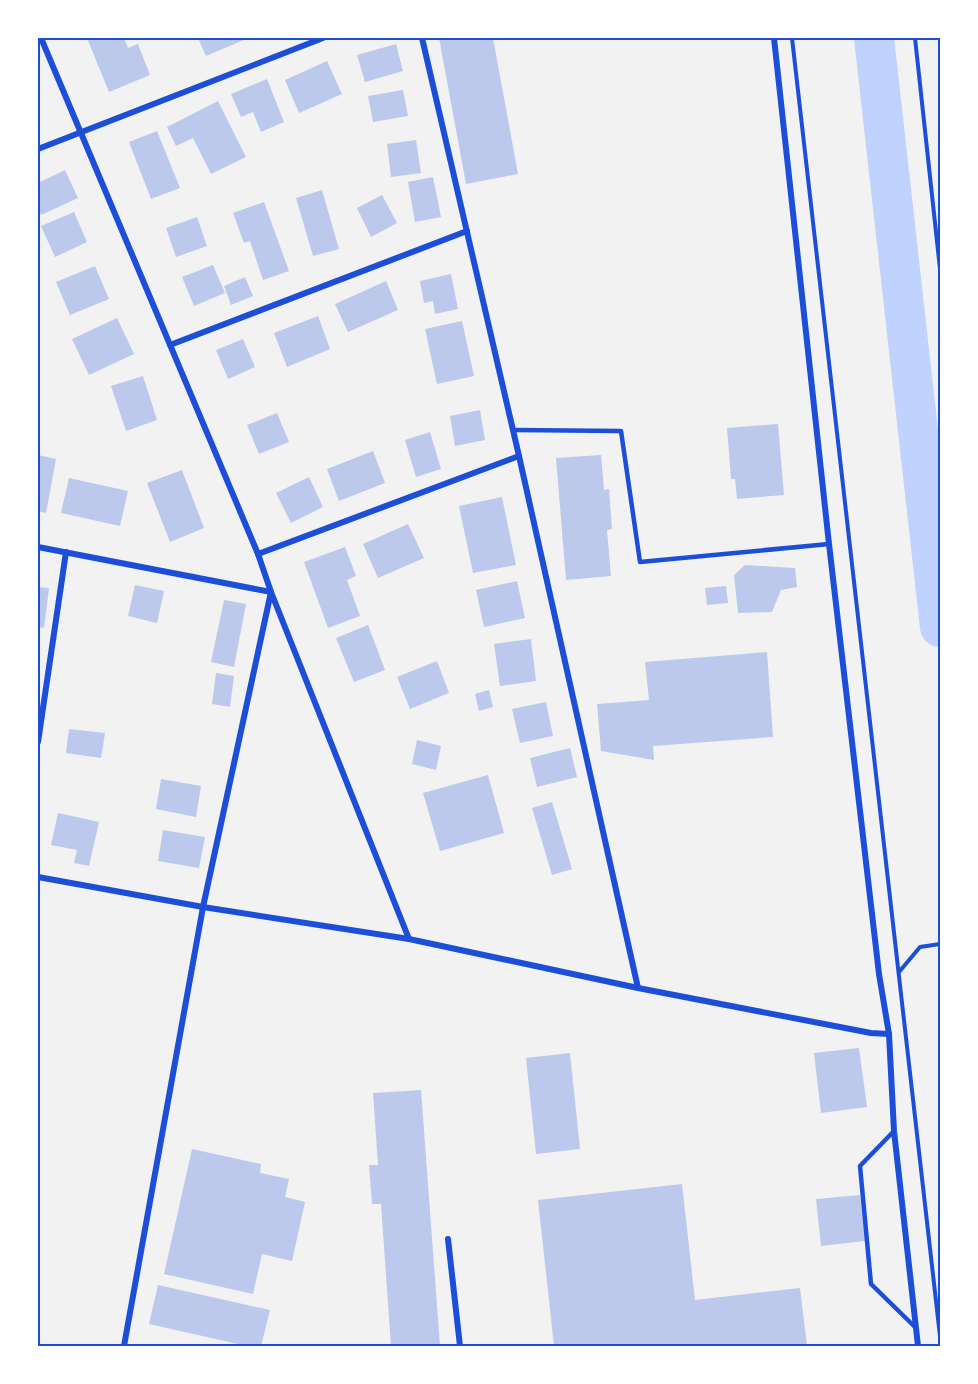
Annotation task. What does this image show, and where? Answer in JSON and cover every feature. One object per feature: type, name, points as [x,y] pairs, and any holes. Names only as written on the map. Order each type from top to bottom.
[{"type":"street","points":[[41,38],[258,554],[409,939]]},
{"type":"street","points":[[38,149],[323,38]]},
{"type":"street","points":[[422,38],[519,456],[638,988]]},
{"type":"street","points":[[774,38],[829,544],[879,974],[889,1034],[894,1131],[918,1347]]},
{"type":"street","points":[[170,345],[467,231]]},
{"type":"street","points":[[258,554],[519,456]]},
{"type":"street","points":[[38,547],[271,592]]},
{"type":"street","points":[[38,742],[66,552]]},
{"type":"street","points":[[124,1347],[203,907],[271,592]]},
{"type":"street","points":[[38,877],[203,907],[409,939],[638,988],[889,1034]]},
{"type":"street","points":[[448,1239],[460,1347]]},
{"type":"lane","points":[[513,430],[621,431],[640,562],[829,544]]},
{"type":"lane","points":[[894,1131],[860,1166],[871,1284],[915,1327]]},
{"type":"path","points":[[792,38],[940,1336]]},
{"type":"path","points":[[915,38],[940,269]]},
{"type":"path","points":[[879,974],[899,972],[920,947],[940,944]]},
{"type":"building","points":[[87,38],[124,38],[128,48],[138,44],[150,75],[109,92]]},
{"type":"building","points":[[198,38],[243,38],[244,40],[206,56]]},
{"type":"building","points":[[439,38],[493,38],[518,174],[466,184]]},
{"type":"building","points":[[396,44],[403,71],[365,82],[357,55]]},
{"type":"building","points":[[327,61],[342,94],[299,113],[285,80]]},
{"type":"building","points":[[267,79],[284,122],[261,132],[253,112],[241,117],[231,94]]},
{"type":"building","points":[[403,90],[408,116],[373,122],[368,96]]},
{"type":"building","points":[[218,101],[246,157],[211,174],[193,138],[176,146],[167,127]]},
{"type":"building","points":[[157,131],[180,188],[151,199],[129,142]]},
{"type":"building","points":[[416,140],[421,173],[391,177],[387,144]]},
{"type":"building","points":[[65,170],[78,198],[41,215],[38,207],[38,183]]},
{"type":"building","points":[[433,177],[441,217],[415,222],[408,182]]},
{"type":"building","points":[[322,190],[339,249],[313,256],[296,198]]},
{"type":"building","points":[[382,195],[397,223],[371,237],[357,208]]},
{"type":"building","points":[[264,202],[289,271],[263,280],[250,241],[244,243],[233,213]]},
{"type":"building","points":[[74,212],[87,242],[55,257],[41,226]]},
{"type":"building","points":[[197,217],[207,246],[176,257],[166,228]]},
{"type":"building","points":[[213,265],[225,293],[194,306],[182,277]]},
{"type":"building","points":[[95,266],[109,299],[70,315],[56,282]]},
{"type":"building","points":[[451,274],[458,309],[435,314],[433,301],[424,303],[420,281]]},
{"type":"building","points":[[245,277],[253,296],[231,305],[224,286]]},
{"type":"building","points":[[386,281],[398,310],[348,332],[335,304]]},
{"type":"building","points":[[318,316],[330,349],[287,367],[274,333]]},
{"type":"building","points":[[117,318],[134,354],[89,375],[72,339]]},
{"type":"building","points":[[462,321],[474,376],[437,384],[425,329]]},
{"type":"building","points":[[243,339],[255,367],[228,379],[216,350]]},
{"type":"building","points":[[143,376],[157,420],[126,431],[111,386]]},
{"type":"building","points":[[480,410],[485,440],[455,446],[450,416]]},
{"type":"building","points":[[277,413],[289,442],[259,454],[247,425]]},
{"type":"building","points":[[778,424],[784,495],[737,499],[735,479],[731,479],[727,428]]},
{"type":"building","points":[[430,432],[441,469],[416,477],[405,440]]},
{"type":"building","points":[[373,451],[385,483],[339,501],[327,469]]},
{"type":"building","points":[[38,455],[56,459],[46,513],[38,511]]},
{"type":"building","points":[[601,455],[604,490],[609,489],[612,529],[607,530],[611,576],[566,580],[556,458]]},
{"type":"building","points":[[182,470],[204,528],[170,542],[147,483]]},
{"type":"building","points":[[309,477],[323,507],[291,523],[276,493]]},
{"type":"building","points":[[69,478],[128,491],[120,526],[61,513]]},
{"type":"building","points":[[502,497],[516,565],[473,573],[459,506]]},
{"type":"building","points":[[408,524],[424,558],[378,578],[363,544]]},
{"type":"building","points":[[345,547],[356,576],[347,580],[360,616],[328,628],[304,562]]},
{"type":"building","points":[[745,565],[795,568],[797,587],[781,590],[772,612],[738,613],[734,575]]},
{"type":"building","points":[[517,581],[525,618],[484,627],[476,590]]},
{"type":"building","points":[[135,585],[164,591],[157,623],[128,616]]},
{"type":"building","points":[[726,586],[728,603],[707,605],[705,588]]},
{"type":"building","points":[[38,587],[49,588],[44,628],[38,627]]},
{"type":"building","points":[[224,600],[246,604],[234,667],[211,662]]},
{"type":"building","points":[[368,625],[385,670],[354,682],[336,638]]},
{"type":"building","points":[[531,639],[536,681],[500,686],[494,644]]},
{"type":"building","points":[[767,652],[773,737],[653,746],[654,760],[601,751],[597,704],[649,700],[645,662]]},
{"type":"building","points":[[437,661],[449,693],[410,709],[397,677]]},
{"type":"building","points":[[216,673],[234,676],[230,707],[212,704]]},
{"type":"building","points":[[489,690],[493,707],[479,711],[475,694]]},
{"type":"building","points":[[546,702],[553,736],[520,743],[512,709]]},
{"type":"building","points":[[69,729],[105,733],[101,758],[66,753]]},
{"type":"building","points":[[417,740],[441,746],[436,770],[412,764]]},
{"type":"building","points":[[570,748],[577,777],[537,787],[530,758]]},
{"type":"building","points":[[488,775],[504,833],[440,851],[423,793]]},
{"type":"building","points":[[161,779],[201,786],[196,817],[156,809]]},
{"type":"building","points":[[552,802],[572,869],[552,875],[532,808]]},
{"type":"building","points":[[58,813],[99,822],[89,866],[74,863],[77,850],[51,845]]},
{"type":"building","points":[[163,830],[205,837],[199,868],[158,861]]},
{"type":"building","points":[[859,1048],[867,1107],[821,1113],[814,1053]]},
{"type":"building","points":[[570,1053],[580,1149],[536,1154],[526,1058]]},
{"type":"building","points":[[421,1090],[440,1346],[391,1346],[381,1204],[372,1204],[369,1165],[378,1165],[373,1093]]},
{"type":"building","points":[[192,1149],[261,1164],[260,1173],[289,1179],[285,1197],[305,1202],[292,1261],[262,1254],[253,1294],[164,1274]]},
{"type":"building","points":[[682,1184],[695,1300],[800,1288],[807,1346],[554,1346],[538,1200]]},
{"type":"building","points":[[860,1195],[865,1241],[821,1246],[816,1199]]},
{"type":"building","points":[[158,1285],[270,1310],[261,1346],[247,1346],[149,1324]]},
{"type":"waterway","points":[[874,38],[940,627]]}]
